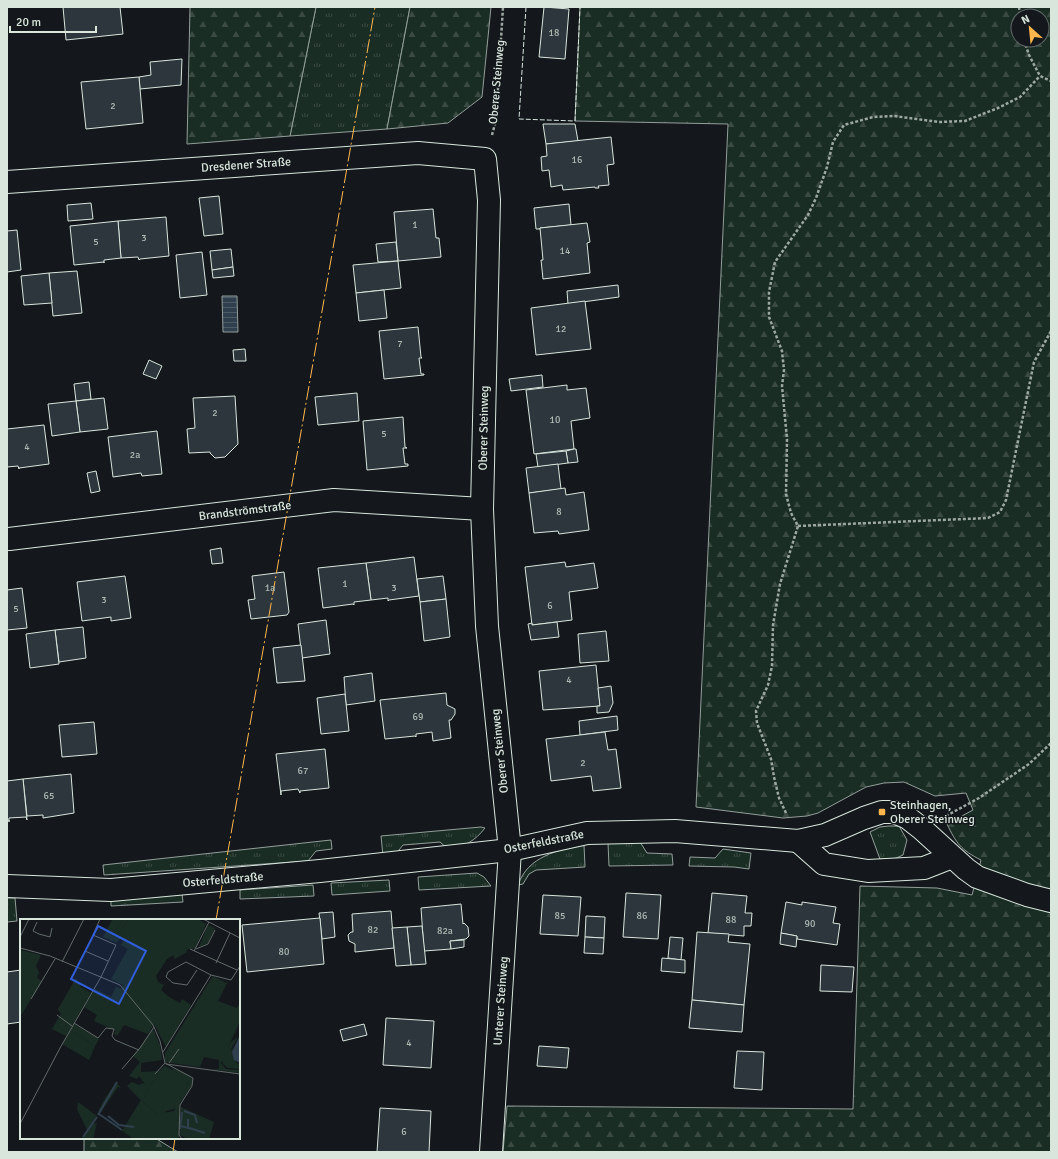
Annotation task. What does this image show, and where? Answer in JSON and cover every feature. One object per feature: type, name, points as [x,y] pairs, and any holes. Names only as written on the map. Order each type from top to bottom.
[{"type":"street","name":"Dresdener Straße","points":[[7,182],[418,153],[485,159]]},
{"type":"street","name":"Oberer Steinweg","points":[[485,159],[489,200],[482,509],[487,626],[510,850]]},
{"type":"street","name":"Brandströmstraße","points":[[9,539],[334,500],[482,509]]},
{"type":"street","name":"Osterfeldstraße","points":[[7,886],[111,890],[320,872],[510,850],[587,833],[675,831],[798,841],[825,835],[882,812],[894,812],[908,818],[977,877],[1027,895],[1051,901]]},
{"type":"street","points":[[798,841],[824,864],[868,871],[924,868],[952,857]]},
{"type":"street","name":"Unterer Steinweg","points":[[491,1152],[510,850]]},
{"type":"path","name":"Oberer Steinweg","points":[[485,159],[496,120],[503,7]]},
{"type":"path","points":[[1027,48],[1040,76],[1051,80]]},
{"type":"path","points":[[798,841],[779,798],[771,759],[756,723],[756,711],[768,685],[772,666],[773,625],[780,584],[798,526],[791,513],[786,494],[787,439],[782,386],[784,370],[782,351],[769,317],[769,292],[775,262],[808,215],[827,168],[833,142],[844,125],[874,117],[894,116],[939,122],[965,121],[998,108],[1020,97],[1040,76]]},
{"type":"path","points":[[798,526],[988,518],[1000,512],[1006,500],[1034,362],[1051,332]]},
{"type":"path","points":[[922,829],[979,798],[1029,764],[1051,743]]},
{"type":"green space","points":[[190,7],[316,7],[290,136],[187,144]]},
{"type":"green space","points":[[316,7],[410,7],[387,129],[290,136]]},
{"type":"green space","points":[[410,7],[491,7],[482,97],[448,123],[387,129]]},
{"type":"green space","points":[[580,7],[1051,7],[1051,1152],[503,1152],[507,1106],[853,1109],[860,886],[937,888],[972,895],[981,860],[969,853],[960,845],[953,836],[947,824],[973,810],[966,793],[935,796],[904,782],[884,783],[866,787],[818,813],[807,816],[783,818],[696,807],[728,124],[575,121]]},
{"type":"green space","points":[[899,826],[907,840],[903,855],[894,859],[880,859],[870,832],[880,827]]},
{"type":"green space","points":[[481,827],[485,828],[473,840],[465,845],[449,850],[440,842],[403,845],[395,855],[383,856],[381,836]]},
{"type":"green space","points":[[331,840],[332,849],[316,851],[308,861],[104,875],[103,865]]},
{"type":"green space","points":[[640,842],[647,853],[672,854],[673,865],[609,866],[608,843]]},
{"type":"green space","points":[[584,845],[585,867],[536,870],[529,874],[523,884],[518,885],[529,867],[536,861],[554,852]]},
{"type":"green space","points":[[723,849],[751,853],[749,869],[734,867],[689,866],[690,857],[715,858]]},
{"type":"green space","points":[[477,873],[484,877],[491,886],[419,890],[418,877]]},
{"type":"green space","points":[[389,880],[390,891],[332,895],[331,883]]},
{"type":"green space","points":[[313,885],[314,896],[240,899],[240,890]]},
{"type":"green space","points":[[182,894],[183,902],[111,906],[111,899]]},
{"type":"green space","points":[[7,898],[15,898],[17,921],[7,922]]},
{"type":"green space","points":[[84,1139],[157,1139],[178,1152],[84,1152]]},
{"type":"water","points":[[222,296],[237,296],[238,332],[223,332]]},
{"type":"building","points":[[63,7],[120,7],[123,34],[66,40]]},
{"type":"building","points":[[544,7],[569,9],[565,59],[539,57]]},
{"type":"building","points":[[182,59],[181,85],[140,89],[139,77],[151,75],[150,62]]},
{"type":"building","points":[[139,77],[143,123],[86,129],[81,82]]},
{"type":"building","points":[[543,124],[575,124],[578,141],[546,144]]},
{"type":"building","points":[[611,137],[614,164],[607,165],[609,185],[598,186],[599,188],[595,187],[563,190],[562,185],[551,187],[549,170],[542,171],[541,157],[547,156],[546,144]]},
{"type":"building","points":[[219,196],[223,234],[204,236],[199,198]]},
{"type":"building","points":[[91,203],[93,219],[68,221],[67,205]]},
{"type":"building","points":[[569,204],[571,225],[536,229],[534,208]]},
{"type":"building","points":[[433,209],[436,238],[439,238],[441,257],[398,261],[394,212]]},
{"type":"building","points":[[166,217],[169,256],[139,260],[138,257],[121,258],[118,221]]},
{"type":"building","points":[[118,221],[121,258],[104,260],[104,262],[74,265],[70,226]]},
{"type":"building","points":[[587,223],[590,242],[587,243],[590,273],[543,279],[540,228]]},
{"type":"building","points":[[17,230],[21,270],[7,272],[7,231]]},
{"type":"building","points":[[396,242],[398,261],[378,262],[376,244]]},
{"type":"building","points":[[231,249],[233,267],[212,270],[210,251]]},
{"type":"building","points":[[202,252],[207,295],[180,298],[176,255]]},
{"type":"building","points":[[398,261],[401,288],[356,293],[353,265]]},
{"type":"building","points":[[233,267],[234,276],[213,278],[212,270]]},
{"type":"building","points":[[77,271],[82,313],[53,316],[49,273]]},
{"type":"building","points":[[49,273],[52,303],[24,305],[21,276]]},
{"type":"building","points":[[618,285],[619,297],[568,304],[567,291]]},
{"type":"building","points":[[384,290],[387,318],[359,321],[356,293]]},
{"type":"building","points":[[585,301],[591,349],[536,355],[531,308]]},
{"type":"building","points":[[418,327],[422,358],[419,358],[421,374],[424,375],[384,379],[379,331]]},
{"type":"building","points":[[245,349],[246,361],[234,361],[233,350]]},
{"type":"building","points":[[149,360],[162,366],[156,379],[143,374]]},
{"type":"building","points":[[542,375],[543,387],[511,391],[509,379]]},
{"type":"building","points":[[89,382],[91,399],[76,401],[74,384]]},
{"type":"building","points":[[567,385],[567,390],[586,388],[590,418],[571,421],[574,449],[534,454],[526,390]]},
{"type":"building","points":[[357,393],[359,421],[318,425],[315,397]]},
{"type":"building","points":[[235,396],[238,444],[225,457],[215,458],[210,452],[189,453],[187,429],[195,428],[193,398]]},
{"type":"building","points":[[104,398],[108,429],[80,432],[76,401]]},
{"type":"building","points":[[76,401],[80,432],[52,436],[48,404]]},
{"type":"building","points":[[403,417],[405,447],[407,448],[403,448],[405,464],[408,464],[408,466],[367,470],[363,421]]},
{"type":"building","points":[[44,425],[49,464],[19,469],[18,466],[7,467],[7,429]]},
{"type":"building","points":[[157,431],[162,474],[142,476],[141,473],[113,477],[108,437]]},
{"type":"building","points":[[576,449],[578,462],[568,463],[566,451]]},
{"type":"building","points":[[566,451],[568,463],[538,467],[536,454]]},
{"type":"building","points":[[558,464],[561,489],[529,493],[526,468]]},
{"type":"building","points":[[96,471],[100,491],[91,493],[87,473]]},
{"type":"building","points":[[565,488],[566,495],[584,492],[589,530],[559,534],[558,531],[534,533],[529,493]]},
{"type":"building","points":[[221,548],[223,563],[212,564],[210,550]]},
{"type":"building","points":[[414,557],[419,596],[388,601],[388,598],[371,600],[366,563]]},
{"type":"building","points":[[565,562],[566,567],[594,563],[598,588],[569,592],[572,620],[532,625],[525,567]]},
{"type":"building","points":[[366,563],[371,600],[354,602],[354,605],[323,608],[318,568]]},
{"type":"building","points":[[284,572],[289,612],[287,615],[251,619],[248,600],[255,599],[252,576]]},
{"type":"building","points":[[125,576],[131,618],[111,621],[111,617],[82,621],[77,582]]},
{"type":"building","points":[[443,576],[446,599],[420,602],[417,579]]},
{"type":"building","points":[[22,588],[27,628],[7,630],[7,590]]},
{"type":"building","points":[[446,599],[450,637],[424,641],[420,602]]},
{"type":"building","points":[[326,620],[330,654],[302,658],[298,624]]},
{"type":"building","points":[[557,622],[559,637],[531,640],[528,624],[532,623],[532,625]]},
{"type":"building","points":[[83,627],[86,658],[59,662],[55,630]]},
{"type":"building","points":[[55,630],[59,664],[30,668],[26,634]]},
{"type":"building","points":[[606,631],[609,661],[580,663],[578,634]]},
{"type":"building","points":[[301,645],[305,681],[277,683],[273,648]]},
{"type":"building","points":[[596,665],[600,706],[543,710],[539,671]]},
{"type":"building","points":[[372,673],[375,701],[346,705],[344,677]]},
{"type":"building","points":[[611,686],[613,703],[609,712],[597,713],[597,706],[600,706],[598,688]]},
{"type":"building","points":[[446,693],[447,705],[455,709],[455,714],[451,720],[449,720],[451,738],[433,741],[432,732],[416,734],[416,737],[385,739],[380,700]]},
{"type":"building","points":[[345,694],[349,731],[321,734],[317,698]]},
{"type":"building","points":[[617,716],[618,730],[580,735],[579,721]]},
{"type":"building","points":[[94,722],[97,754],[62,757],[59,725]]},
{"type":"building","points":[[605,732],[608,750],[616,749],[621,788],[593,791],[591,776],[551,781],[546,739]]},
{"type":"building","points":[[325,749],[329,788],[300,791],[300,793],[298,789],[281,791],[281,795],[276,754]]},
{"type":"building","points":[[71,774],[74,813],[43,818],[43,815],[27,816],[23,779]]},
{"type":"building","points":[[23,779],[27,820],[26,817],[9,818],[7,821],[7,781]]},
{"type":"building","points":[[626,893],[661,895],[658,939],[623,937]]},
{"type":"building","points":[[712,893],[747,896],[745,913],[752,913],[751,926],[744,926],[744,936],[708,933]]},
{"type":"building","points":[[543,895],[581,897],[578,936],[540,934]]},
{"type":"building","points":[[786,902],[802,905],[802,902],[836,907],[833,923],[840,924],[837,945],[797,939],[797,936],[781,933]]},
{"type":"building","points":[[461,904],[463,924],[464,923],[468,927],[469,936],[466,939],[450,941],[451,949],[424,951],[421,908]]},
{"type":"building","points":[[391,911],[394,948],[355,952],[355,944],[349,941],[348,935],[353,932],[352,914]]},
{"type":"building","points":[[333,912],[335,937],[322,939],[319,913]]},
{"type":"building","points":[[586,916],[605,917],[604,938],[585,937]]},
{"type":"building","points":[[320,918],[324,964],[247,972],[242,925]]},
{"type":"building","points":[[422,926],[426,964],[411,965],[407,927]]},
{"type":"building","points":[[407,927],[411,965],[396,966],[392,928]]},
{"type":"building","points":[[697,932],[729,934],[728,942],[750,944],[744,1005],[692,1000]]},
{"type":"building","points":[[781,933],[797,936],[796,947],[780,944]]},
{"type":"building","points":[[585,937],[604,938],[603,954],[584,953]]},
{"type":"building","points":[[670,937],[683,938],[681,960],[668,958]]},
{"type":"building","points":[[464,940],[464,947],[451,949],[450,941]]},
{"type":"building","points":[[662,958],[685,960],[685,973],[661,971]]},
{"type":"building","points":[[821,965],[854,967],[852,992],[820,991]]},
{"type":"building","points":[[20,970],[20,1022],[7,1024],[7,972]]},
{"type":"building","points":[[692,1000],[744,1005],[742,1032],[689,1028]]},
{"type":"building","points":[[386,1018],[434,1021],[431,1068],[383,1065]]},
{"type":"building","points":[[364,1024],[367,1035],[343,1041],[340,1030]]},
{"type":"building","points":[[539,1046],[569,1048],[567,1068],[537,1066]]},
{"type":"building","points":[[737,1051],[764,1052],[762,1090],[734,1088]]},
{"type":"building","points":[[380,1108],[431,1111],[429,1152],[377,1152]]},
{"type":"fence","points":[[526,7],[519,119],[575,121],[580,7]]},
{"type":"power","points":[[216,919],[375,7]]},
{"type":"power","points":[[173,1152],[175,1139]]},
{"type":"place","name":"Steinhagen, Oberer Steinweg","points":[[882,812]]}]
